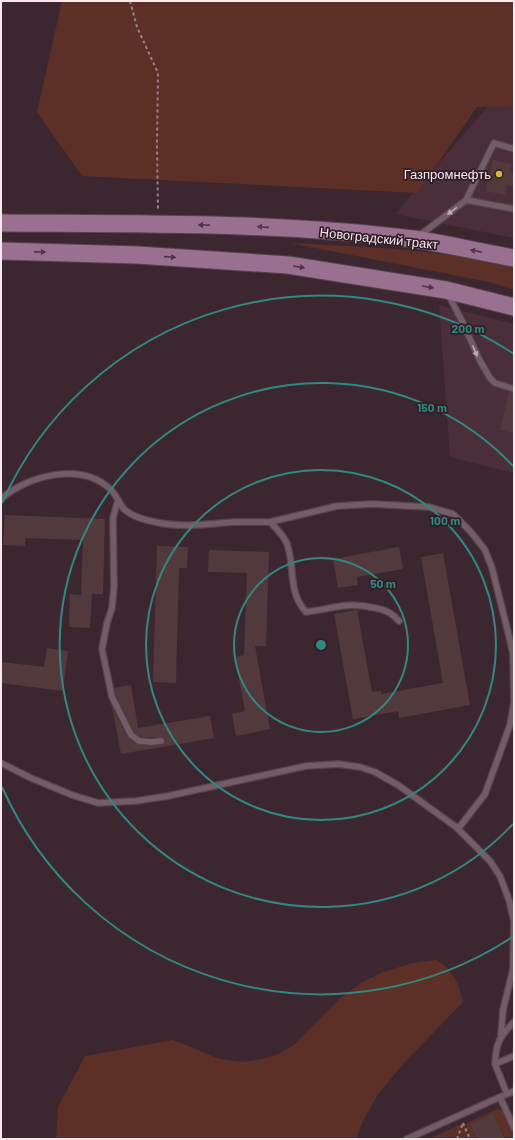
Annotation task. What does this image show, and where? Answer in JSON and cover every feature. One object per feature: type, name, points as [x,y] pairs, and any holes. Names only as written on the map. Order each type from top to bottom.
[{"type":"main road","name":"Новоградский тракт","points":[[1,222],[243,226],[360,233],[414,239],[514,258]]},
{"type":"main road","points":[[1,251],[137,255],[288,265],[446,290],[514,307]]},
{"type":"lane","points":[[414,239],[466,200],[494,143],[514,148]]},
{"type":"lane","points":[[466,200],[514,209]]},
{"type":"lane","points":[[446,290],[479,359],[490,378],[495,383],[514,389]]},
{"type":"lane","points":[[1,499],[27,483],[47,475],[64,473],[84,475],[99,481],[111,489],[124,509],[144,519],[171,525],[270,522],[337,506],[365,505],[429,507],[453,514],[471,532],[485,550],[492,568],[513,653],[514,702],[510,726],[485,794],[458,829]]},
{"type":"lane","points":[[118,500],[113,518],[114,587],[112,608],[107,623],[102,649],[112,697],[131,735],[139,741],[161,741]]},
{"type":"lane","points":[[270,522],[280,532],[288,546],[292,582],[296,596],[306,612],[355,604],[379,609],[393,614],[399,621]]},
{"type":"lane","points":[[1,763],[31,778],[72,795],[98,803],[136,801],[168,796],[306,766],[338,764],[360,767],[375,772],[398,785],[458,829],[490,861],[512,899],[514,921],[513,969],[503,1010],[501,1035],[495,1050],[495,1064],[507,1094]]},
{"type":"lane","points":[[501,1035],[514,1022]]},
{"type":"lane","points":[[495,1064],[514,1056]]},
{"type":"lane","points":[[407,1139],[514,1091]]},
{"type":"lane","points":[[500,1097],[514,1128]]},
{"type":"path","points":[[130,1],[137,27],[158,73],[157,146],[159,225]]},
{"type":"path","points":[[457,1139],[462,1123],[470,1139]]},
{"type":"shaded area","points":[[62,1],[514,1],[514,106],[477,107],[417,193],[82,176],[37,112]]},
{"type":"shaded area","points":[[497,96],[514,100],[514,238],[395,214]]},
{"type":"shaded area","points":[[290,243],[403,250],[459,256],[486,261],[514,267],[514,290],[489,282]]},
{"type":"shaded area","points":[[439,305],[514,324],[514,473],[450,457]]},
{"type":"shaded area","points":[[437,960],[448,969],[455,978],[460,989],[463,1002],[404,1063],[378,1094],[362,1123],[356,1139],[56,1139],[58,1107],[85,1056],[173,1040],[220,1059],[242,1062],[263,1059],[276,1055],[294,1045],[342,997],[361,983],[383,972],[413,963]]},
{"type":"shaded area","points":[[497,1109],[504,1113],[514,1139],[505,1139],[493,1113],[470,1124],[476,1138],[471,1139],[465,1124]]},
{"type":"shaded area","points":[[463,1123],[470,1139],[429,1139]]},
{"type":"building","points":[[493,160],[512,164],[510,171],[514,172],[514,186],[507,185],[505,195],[486,191]]},
{"type":"building","points":[[509,392],[514,393],[514,433],[500,430]]},
{"type":"building","points":[[5,515],[105,519],[103,594],[92,594],[90,628],[69,627],[70,594],[81,595],[83,540],[25,538],[25,546],[3,545]]},
{"type":"building","points":[[157,546],[188,547],[187,568],[179,568],[176,683],[153,682]]},
{"type":"building","points":[[399,547],[403,569],[357,577],[358,585],[338,588],[333,559]]},
{"type":"building","points":[[209,550],[269,552],[266,646],[255,646],[270,729],[236,736],[232,714],[245,711],[235,657],[244,655],[247,573],[208,572]]},
{"type":"building","points":[[443,553],[470,705],[399,718],[398,711],[353,719],[334,614],[357,610],[372,692],[381,691],[381,694],[443,683],[421,557]]},
{"type":"building","points":[[47,648],[68,651],[63,691],[1,683],[1,662],[44,667]]},
{"type":"building","points":[[131,685],[138,728],[210,716],[214,738],[121,754],[112,707],[127,737],[136,744],[152,746],[164,744],[165,741],[162,737],[141,737],[134,732],[116,696],[114,688]]},
{"type":"building","points":[[493,1113],[505,1139],[477,1139],[470,1124]]},
{"type":"place","name":"Газпромнефть","points":[[499,174]]}]
